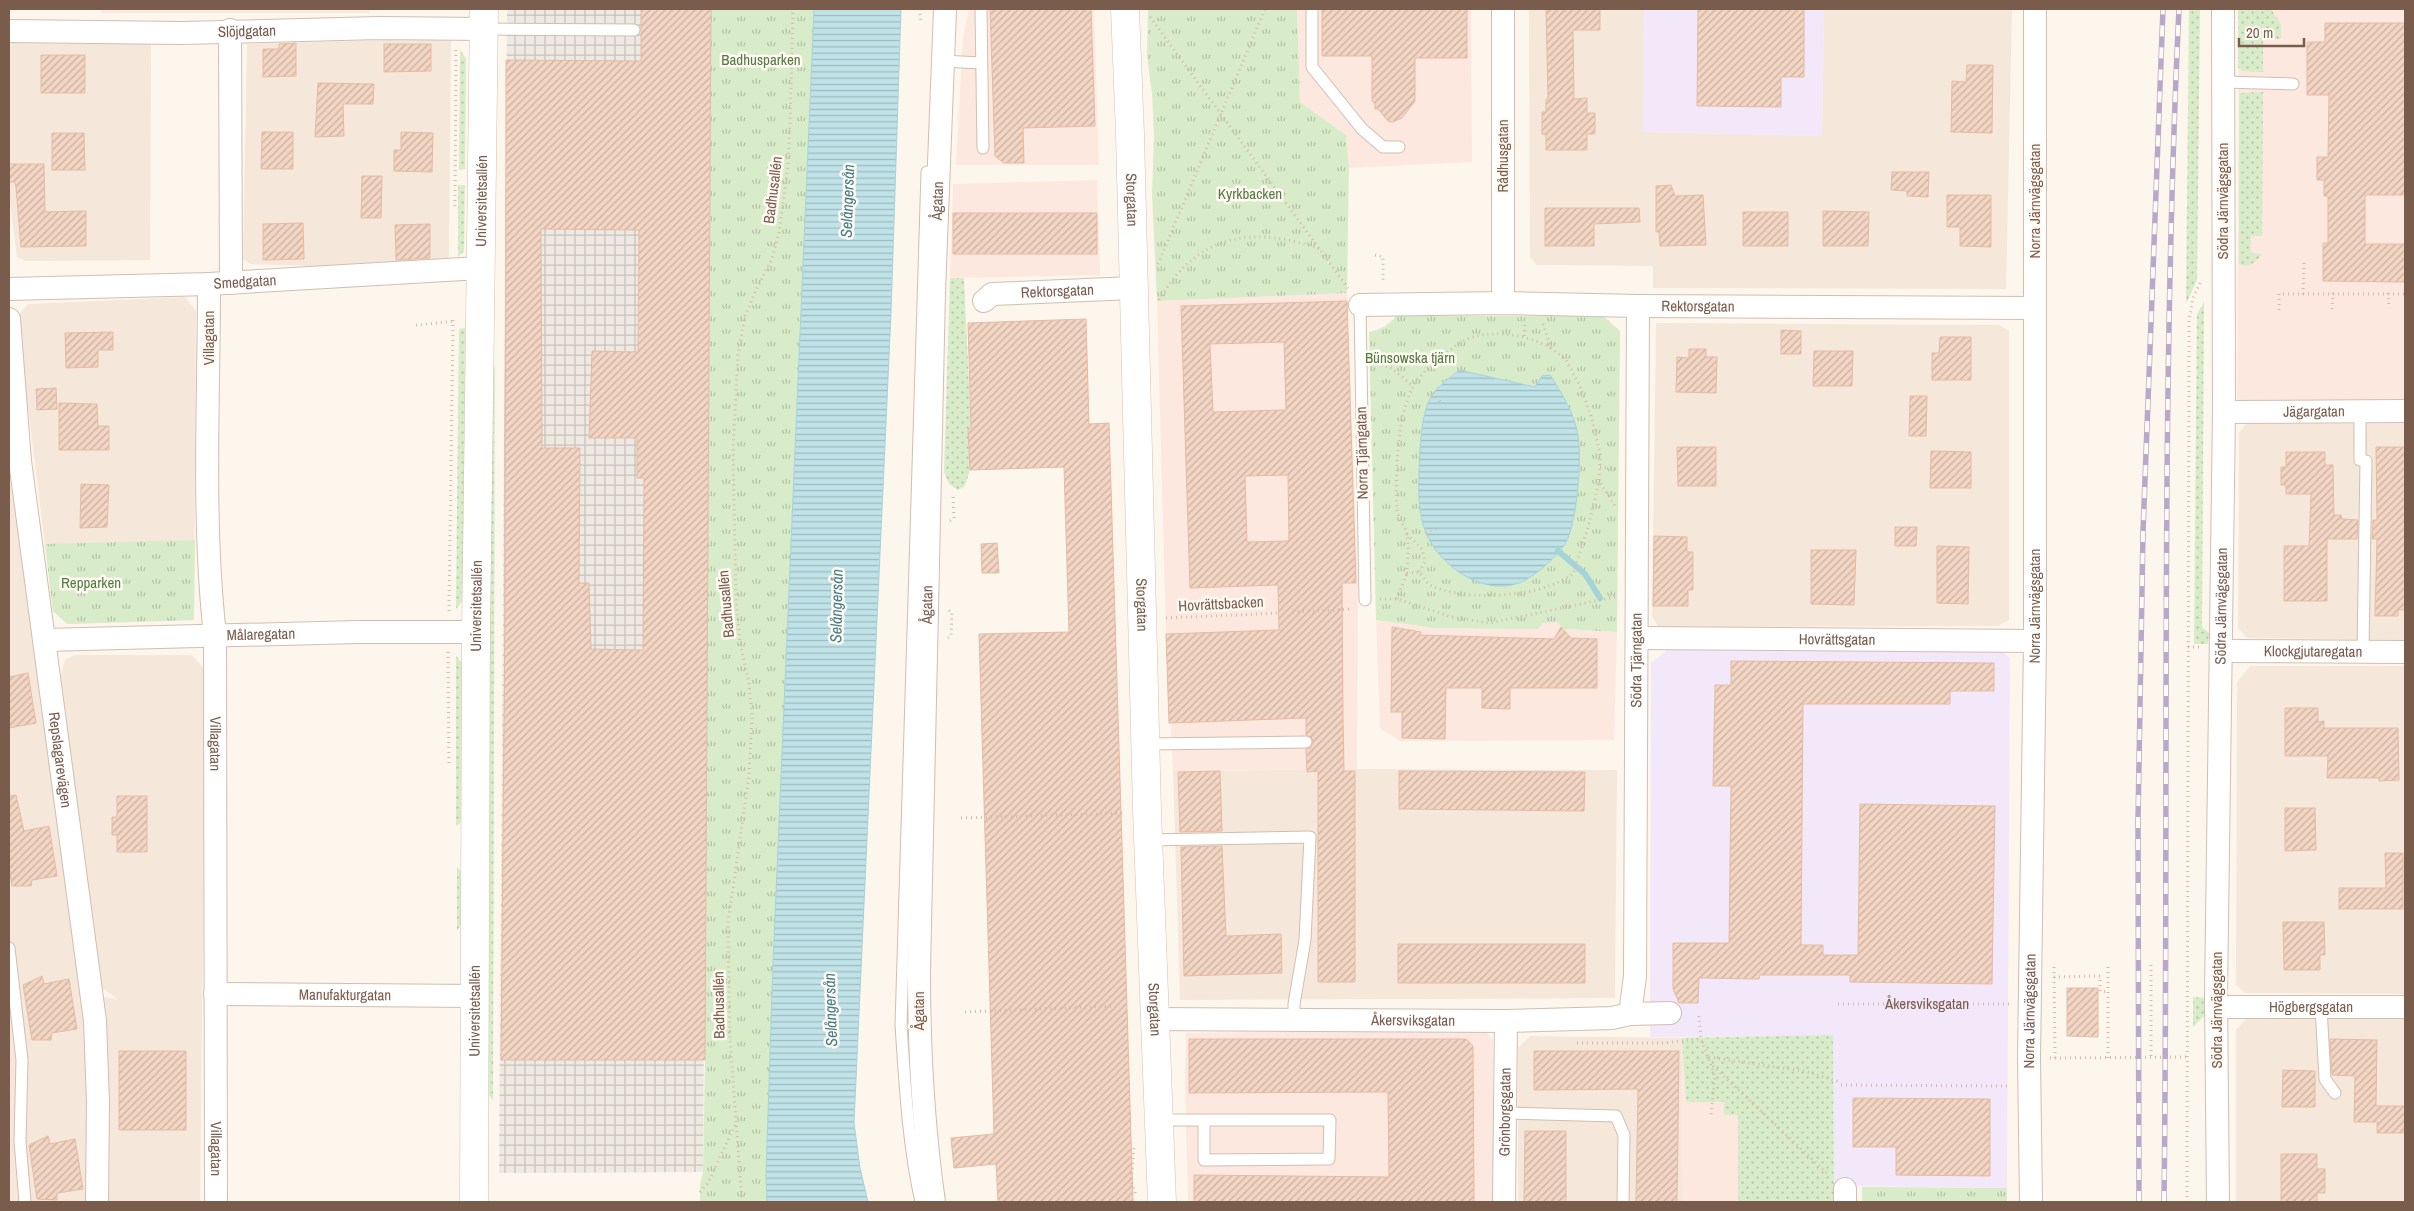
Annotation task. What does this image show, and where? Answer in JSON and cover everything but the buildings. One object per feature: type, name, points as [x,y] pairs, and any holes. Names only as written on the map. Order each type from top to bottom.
[{"type":"street","name":"Ågatan","points":[[934,1202],[922,1171],[919,980],[934,285],[945,9]]},
{"type":"street","name":"Storgatan","points":[[1125,9],[1148,840],[1162,1202]]},
{"type":"street","name":"Rådhusgatan","points":[[1503,9],[1503,303]]},
{"type":"street","name":"Norra Järnvägsgatan","points":[[2030,1202],[2029,1058],[2035,642],[2035,9]]},
{"type":"street","name":"Södra Järnvägsgatan","points":[[2218,1202],[2216,1007],[2224,412],[2223,9]]},
{"type":"street","name":"Slöjdgatan","points":[[9,31],[182,33],[484,19]]},
{"type":"street","name":"Universitetsallén","points":[[474,1202],[476,632],[484,19]]},
{"type":"street","name":"Villagatan","points":[[216,1202],[215,635],[209,579],[230,30]]},
{"type":"street","name":"Smedgatan","points":[[9,289],[220,284],[480,268]]},
{"type":"street","name":"Rektorsgatan","points":[[984,301],[992,294],[1133,288]]},
{"type":"street","name":"Rektorsgatan","points":[[1360,305],[1503,303],[1638,306],[2035,308]]},
{"type":"street","name":"Södra Tjärngatan","points":[[1630,1014],[1635,976],[1638,306]]},
{"type":"street","name":"Repslagarevägen","points":[[9,319],[20,461],[95,1021],[98,1102],[97,1202]]},
{"type":"street","name":"Jägargatan","points":[[2224,412],[2405,411]]},
{"type":"street","name":"Målaregatan","points":[[45,640],[215,635],[476,632]]},
{"type":"street","name":"Hovrättsgatan","points":[[1638,638],[2035,642]]},
{"type":"street","name":"Klockgjutaregatan","points":[[2221,651],[2405,652]]},
{"type":"street","name":"Manufakturgatan","points":[[215,994],[475,996]]},
{"type":"street","name":"Högbergsgatan","points":[[2216,1007],[2405,1007]]},
{"type":"street","name":"Åkersviksgatan","points":[[1155,1019],[1294,1018],[1506,1021],[1612,1018],[1630,1014],[1670,1013]]},
{"type":"street","name":"Grönborgsgatan","points":[[1504,1202],[1507,1113],[1506,1021]]},
{"type":"lane","points":[[981,9],[983,148]]},
{"type":"lane","points":[[1312,9],[1312,68],[1362,129],[1383,147],[1399,147]]},
{"type":"lane","points":[[484,19],[634,30]]},
{"type":"lane","points":[[942,61],[982,63]]},
{"type":"lane","points":[[2223,82],[2292,84]]},
{"type":"lane","points":[[921,1202],[922,1171],[901,1025],[927,172]]},
{"type":"lane","name":"Norra Tjärngatan","points":[[1360,305],[1365,600]]},
{"type":"lane","points":[[2360,411],[2360,460],[2366,461],[2363,651]]},
{"type":"lane","points":[[1146,744],[1306,742]]},
{"type":"lane","points":[[1148,840],[1310,837],[1305,940],[1294,1004],[1294,1018]]},
{"type":"lane","points":[[9,948],[22,1060],[20,1141],[25,1202]]},
{"type":"lane","points":[[2321,1007],[2325,1079],[2335,1093]]},
{"type":"lane","points":[[1507,1113],[1616,1116],[1624,1135],[1623,1202]]},
{"type":"lane","points":[[1160,1120],[1204,1120],[1330,1120],[1329,1159],[1204,1160],[1204,1120]]},
{"type":"path","name":"Badhusallén","points":[[742,1202],[730,1039],[728,923],[743,822],[752,732],[750,683],[740,642],[736,601],[732,451],[738,355],[745,316],[772,259],[779,234],[790,132],[793,77],[793,9]]},
{"type":"path","points":[[1144,9],[1360,305]]},
{"type":"path","points":[[1156,270],[1265,9]]},
{"type":"path","points":[[1159,300],[1170,282],[1186,264],[1206,248],[1226,241],[1258,237],[1294,240],[1320,250]]},
{"type":"path","points":[[1375,255],[1383,257],[1383,305]]},
{"type":"path","points":[[2303,294],[2304,261]]},
{"type":"path","points":[[2187,1202],[2189,320],[2193,298],[2202,273]]},
{"type":"path","points":[[2332,309],[2333,293]]},
{"type":"path","points":[[2388,293],[2389,308]]},
{"type":"path","points":[[2279,310],[2279,294],[2405,294]]},
{"type":"path","points":[[416,325],[453,322]]},
{"type":"path","points":[[1542,322],[1551,348]]},
{"type":"path","points":[[1493,334],[1524,336],[1551,348],[1566,360],[1578,384],[1591,416],[1600,454],[1599,481],[1587,531],[1573,574],[1550,586],[1520,593],[1493,596],[1464,594],[1431,586],[1419,572],[1425,562],[1422,549],[1407,533],[1398,513],[1397,453],[1402,424],[1413,386],[1433,365],[1463,340],[1493,334]]},
{"type":"path","points":[[1360,364],[1379,364],[1390,367],[1413,386]]},
{"type":"path","points":[[1433,394],[1442,404]]},
{"type":"path","points":[[1600,468],[1622,470]]},
{"type":"path","points":[[1599,481],[1617,510]]},
{"type":"path","points":[[1426,533],[1437,528]]},
{"type":"path","points":[[1397,599],[1407,573],[1407,533]]},
{"type":"path","points":[[1407,573],[1419,572]]},
{"type":"path","points":[[1365,600],[1397,599],[1452,617],[1489,623],[1621,596]]},
{"type":"path","points":[[1293,612],[1356,609]]},
{"type":"path","name":"Hovrättsbacken","points":[[1163,618],[1279,613]]},
{"type":"path","points":[[961,818],[1132,813]]},
{"type":"path","points":[[2108,965],[2108,1058]]},
{"type":"path","points":[[2151,965],[2151,1057]]},
{"type":"path","points":[[2054,967],[2055,1058]]},
{"type":"path","points":[[2054,977],[2100,976],[2100,991],[2108,992]]},
{"type":"path","name":"Åkersviksgatan","points":[[1838,1004],[2016,1004]]},
{"type":"path","points":[[965,1012],[1115,1006]]},
{"type":"path","points":[[1699,1016],[1702,1039],[1713,1066],[1716,1085],[1711,1115]]},
{"type":"path","points":[[1568,1043],[1662,1043],[1702,1039]]},
{"type":"path","points":[[2029,1058],[2187,1057]]},
{"type":"path","points":[[1709,1058],[1804,1071],[1841,1083],[2016,1086]]},
{"type":"path","points":[[1713,1066],[1845,1196]]},
{"type":"path","points":[[700,1192],[708,1183],[735,1124]]},
{"type":"shaded area","points":[[102,9],[370,9],[370,13],[101,13]]},
{"type":"shaded area","points":[[507,9],[711,9],[703,1172],[499,1173]]},
{"type":"shaded area","points":[[969,9],[1094,9],[1099,165],[956,165],[963,38]]},
{"type":"shaded area","points":[[1297,9],[1471,9],[1472,162],[1349,168],[1346,135],[1300,102]]},
{"type":"shaded area","points":[[1529,9],[1644,9],[1643,132],[1822,136],[1824,9],[2012,9],[2006,289],[1653,288],[1653,266],[1537,265],[1530,257]]},
{"type":"shaded area","points":[[1644,9],[1824,9],[1822,136],[1643,132]]},
{"type":"shaded area","points":[[2239,9],[2405,9],[2405,405],[2248,405],[2237,398]]},
{"type":"shaded area","points":[[451,38],[449,257],[443,262],[336,267],[250,264],[243,259],[247,44]]},
{"type":"shaded area","points":[[9,43],[151,44],[150,260],[25,261],[17,257],[9,194]]},
{"type":"shaded area","points":[[1097,180],[1100,275],[950,278],[953,184]]},
{"type":"shaded area","points":[[1347,293],[1358,586],[1357,769],[1173,771],[1166,634],[1157,301]]},
{"type":"shaded area","points":[[185,297],[196,311],[194,620],[67,624],[53,611],[17,317],[28,304]]},
{"type":"shaded area","points":[[1656,323],[1999,325],[2009,331],[2009,620],[1998,626],[1658,627],[1652,616]]},
{"type":"shaded area","points":[[9,390],[84,992],[119,1000],[102,988],[62,692],[61,675],[65,660],[75,655],[192,655],[206,671],[200,1202],[9,1202]]},
{"type":"shaded area","points":[[2405,423],[2405,640],[2247,638],[2238,628],[2239,433],[2246,424]]},
{"type":"shaded area","points":[[1376,620],[1434,628],[1538,629],[1543,623],[1557,622],[1564,629],[1617,632],[1614,740],[1400,741],[1380,728]]},
{"type":"shaded area","points":[[2000,649],[2010,658],[2007,1188],[1834,1186],[1833,1036],[1650,1037],[1651,663],[1667,650]]},
{"type":"shaded area","points":[[2250,666],[2405,666],[2405,994],[2245,993],[2236,985],[2237,682]]},
{"type":"shaded area","points":[[1357,769],[1617,770],[1615,998],[1180,1000],[1173,771]]},
{"type":"shaded area","points":[[2246,1019],[2405,1019],[2405,1202],[2236,1202],[2236,1030]]},
{"type":"shaded area","points":[[1483,1029],[1493,1040],[1493,1202],[1188,1202],[1185,1090],[1186,1033]]},
{"type":"shaded area","points":[[1833,1035],[1834,1202],[1683,1202],[1682,1038]]},
{"type":"shaded area","points":[[1530,1036],[1682,1038],[1683,1202],[1518,1202],[1518,1048]]},
{"type":"green space","name":"Badhusparken","points":[[711,9],[814,9],[773,962],[766,1175],[767,1202],[700,1202],[700,1185],[703,1172],[705,1060]]},
{"type":"green space","name":"Kyrkbacken","points":[[1148,9],[1297,9],[1300,102],[1346,135],[1349,168],[1347,293],[1157,301],[1152,194],[1154,135],[1152,94],[1147,56]]},
{"type":"green space","points":[[2189,9],[2200,9],[2197,280],[2186,304]]},
{"type":"green space","points":[[2238,9],[2271,9],[2281,24],[2281,39],[2263,39],[2263,72],[2243,71],[2238,68]]},
{"type":"green space","points":[[460,50],[466,58],[465,169],[459,170]]},
{"type":"green space","points":[[2263,92],[2262,236],[2251,236],[2251,253],[2262,254],[2252,264],[2243,265],[2239,264],[2239,93]]},
{"type":"green space","points":[[458,185],[465,185],[464,251],[458,257]]},
{"type":"green space","points":[[950,278],[964,278],[971,428],[968,429],[970,470],[965,486],[958,490],[949,484],[944,472]]},
{"type":"green space","points":[[2204,302],[2202,627],[2209,633],[2208,644],[2194,644],[2197,314]]},
{"type":"green space","name":"Bünsowska tjärn","points":[[1396,316],[1603,316],[1620,331],[1617,632],[1564,629],[1557,622],[1543,623],[1538,629],[1434,628],[1376,620],[1369,332],[1384,327]],"holes":[[[1459,370],[1535,387],[1550,375],[1561,393],[1569,410],[1578,440],[1579,471],[1569,532],[1565,544],[1551,560],[1518,583],[1421,511],[1420,450],[1424,417],[1433,393]]]},
{"type":"green space","points":[[465,328],[464,599],[456,609],[459,329]]},
{"type":"green space","points":[[490,358],[493,360],[495,369],[493,1101],[487,1092]]},
{"type":"green space","name":"Repparken","points":[[195,540],[194,620],[67,624],[53,611],[45,544]]},
{"type":"green space","points":[[456,656],[463,664],[463,821],[456,826]]},
{"type":"green space","points":[[457,868],[464,873],[464,920],[457,931]]},
{"type":"green space","points":[[2193,997],[2207,998],[2208,1012],[2193,1027]]},
{"type":"green space","points":[[1833,1035],[1834,1202],[1738,1202],[1738,1115],[1724,1115],[1724,1102],[1686,1102],[1682,1038]]},
{"type":"green space","points":[[1862,1187],[2007,1188],[2007,1202],[1862,1202]]},
{"type":"water","name":"Selångersån","points":[[814,9],[901,9],[891,313],[854,1123],[860,1168],[868,1202],[767,1202],[766,1175],[773,962]]},
{"type":"water","name":"Bünsowska tjärn","points":[[1459,370],[1535,387],[1542,376],[1550,375],[1574,420],[1579,447],[1579,475],[1573,522],[1569,535],[1565,544],[1551,561],[1531,577],[1519,583],[1505,586],[1477,582],[1452,567],[1432,545],[1426,533],[1420,512],[1420,443],[1426,409],[1434,392]]},
{"type":"waterway","points":[[1558,551],[1585,574],[1600,598]]},
{"type":"railway","points":[[2139,1202],[2138,821],[2143,532],[2163,9]]},
{"type":"railway","points":[[2164,1202],[2167,456],[2169,307],[2179,9]]}]
